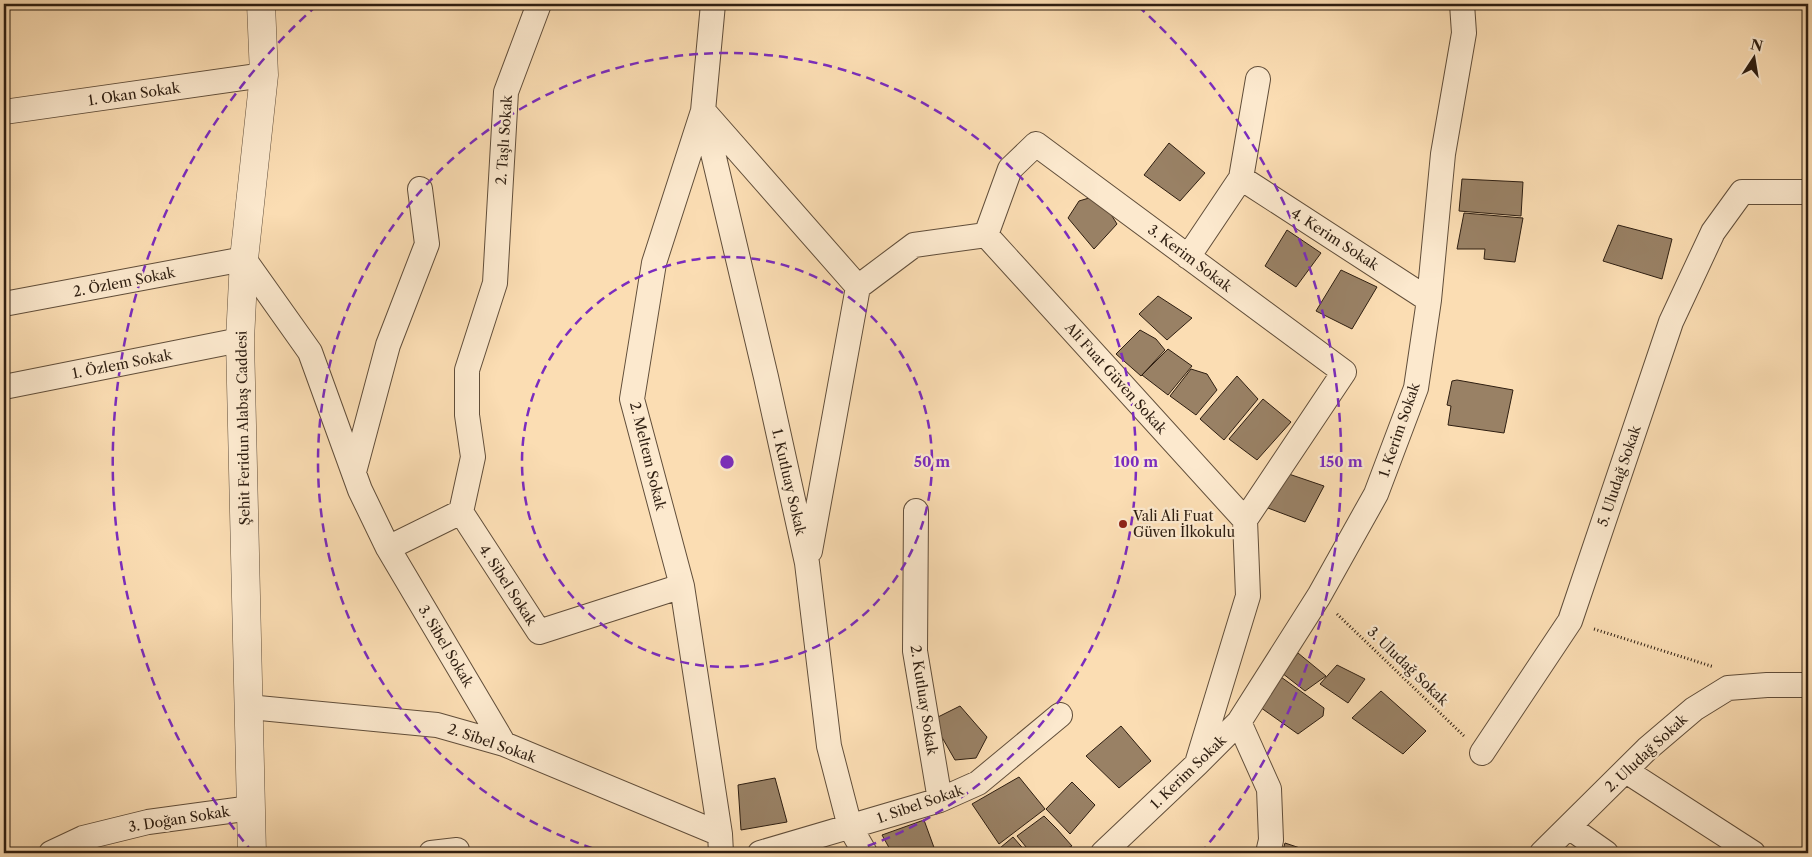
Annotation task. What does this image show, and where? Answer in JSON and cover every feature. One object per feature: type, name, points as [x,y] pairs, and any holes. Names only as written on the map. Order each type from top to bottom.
[{"type":"street","name":"Şehit Feridun Alabaş Caddesi","points":[[252,853],[240,340],[244,259],[264,75],[261,4]]},
{"type":"street","name":"2. Taşlı Sokak","points":[[461,512],[473,458],[467,415],[467,370],[495,283],[506,92],[539,4]]},
{"type":"street","name":"2. Meltem Sokak","points":[[713,4],[703,111],[654,263],[632,399],[682,586],[720,844]]},
{"type":"street","name":"1. Kerim Sokak","points":[[1103,853],[1239,722],[1319,596],[1376,494],[1416,388],[1429,300],[1443,154],[1464,33],[1462,4]]},
{"type":"street","name":"1. Okan Sokak","points":[[4,112],[264,75]]},
{"type":"street","points":[[1188,257],[1242,178],[1258,79]]},
{"type":"street","points":[[703,111],[858,287]]},
{"type":"street","name":"1. Kutluay Sokak","points":[[703,111],[808,563],[829,746],[850,827],[865,853]]},
{"type":"street","name":"3. Kerim Sokak","points":[[986,235],[1010,169],[1036,144],[1344,372],[1245,520]]},
{"type":"street","name":"4. Kerim Sokak","points":[[1242,178],[1429,300]]},
{"type":"street","points":[[354,472],[388,345],[427,244],[420,188]]},
{"type":"street","name":"5. Uludağ Sokak","points":[[1482,753],[1570,621],[1670,322],[1713,232],[1742,192],[1808,192]]},
{"type":"street","points":[[808,563],[858,287],[914,245],[986,235]]},
{"type":"street","name":"Ali Fuat Güven Sokak","points":[[986,235],[1245,520]]},
{"type":"street","name":"2. Özlem Sokak","points":[[4,304],[244,259]]},
{"type":"street","name":"3. Sibel Sokak","points":[[244,259],[310,352],[360,490],[388,548],[504,744]]},
{"type":"street","name":"1. Özlem Sokak","points":[[4,388],[240,340]]},
{"type":"street","name":"2. Kutluay Sokak","points":[[916,511],[915,651],[940,800]]},
{"type":"street","points":[[388,548],[461,512]]},
{"type":"street","name":"4. Sibel Sokak","points":[[461,512],[539,632],[682,586]]},
{"type":"street","points":[[1197,764],[1248,596],[1245,520]]},
{"type":"street","name":"2. Uludağ Sokak","points":[[1542,853],[1647,749],[1694,708],[1728,688],[1766,684],[1808,685]]},
{"type":"street","name":"2. Sibel Sokak","points":[[249,707],[437,725],[504,744],[720,844]]},
{"type":"street","name":"1. Sibel Sokak","points":[[760,853],[940,800],[978,783],[1060,715]]},
{"type":"street","points":[[1239,722],[1269,790],[1271,840],[1268,853]]},
{"type":"street","points":[[1626,771],[1753,853]]},
{"type":"street","name":"3. Doğan Sokak","points":[[51,853],[83,838],[148,822],[251,808]]},
{"type":"street","points":[[1569,827],[1606,853]]},
{"type":"street","points":[[431,853],[457,850]]},
{"type":"path","name":"3. Uludağ Sokak","points":[[1319,596],[1482,753]]},
{"type":"path","points":[[1570,621],[1720,669]]},
{"type":"building","points":[[1169,143],[1205,173],[1180,201],[1144,175]]},
{"type":"building","points":[[1462,179],[1523,182],[1521,216],[1459,211]]},
{"type":"building","points":[[1099,195],[1117,224],[1094,249],[1068,218],[1079,201]]},
{"type":"building","points":[[1464,213],[1523,218],[1515,262],[1484,259],[1485,249],[1457,249]]},
{"type":"building","points":[[1618,225],[1672,239],[1662,279],[1603,261]]},
{"type":"building","points":[[1287,230],[1321,253],[1296,287],[1265,266]]},
{"type":"building","points":[[1341,270],[1377,287],[1352,329],[1316,311]]},
{"type":"building","points":[[1158,296],[1192,318],[1167,340],[1139,314]]},
{"type":"building","points":[[1140,330],[1156,339],[1165,350],[1141,376],[1116,354]]},
{"type":"building","points":[[1168,349],[1192,366],[1168,395],[1142,375]]},
{"type":"building","points":[[1191,369],[1207,374],[1217,390],[1196,415],[1170,396]]},
{"type":"building","points":[[1237,376],[1258,399],[1224,440],[1200,419]]},
{"type":"building","points":[[1457,380],[1513,390],[1504,433],[1448,425],[1451,406],[1447,405],[1452,381]]},
{"type":"building","points":[[1263,399],[1291,422],[1257,460],[1229,439]]},
{"type":"building","points":[[1280,471],[1324,486],[1305,522],[1260,505]]},
{"type":"building","points":[[1298,653],[1326,676],[1305,691],[1282,673]]},
{"type":"building","points":[[1337,665],[1365,679],[1348,703],[1320,684]]},
{"type":"building","points":[[1281,677],[1324,708],[1323,716],[1298,734],[1257,705]]},
{"type":"building","points":[[1381,691],[1426,731],[1403,754],[1352,718]]},
{"type":"building","points":[[960,706],[987,737],[976,758],[955,760],[932,720]]},
{"type":"building","points":[[1121,726],[1151,761],[1119,788],[1086,756]]},
{"type":"building","points":[[1019,777],[1045,809],[999,844],[972,804]]},
{"type":"building","points":[[775,778],[787,822],[741,830],[738,785]]},
{"type":"building","points":[[1072,782],[1095,805],[1070,834],[1046,809]]},
{"type":"building","points":[[1044,816],[1072,846],[1058,853],[1031,853],[1017,836]]},
{"type":"building","points":[[924,820],[936,853],[892,853],[882,835]]},
{"type":"building","points":[[1013,837],[1027,853],[994,853]]},
{"type":"building","points":[[1285,843],[1315,853],[1282,853]]},
{"type":"place","name":"Vali Ali Fuat Güven İlkokulu","points":[[1123,524]]}]
